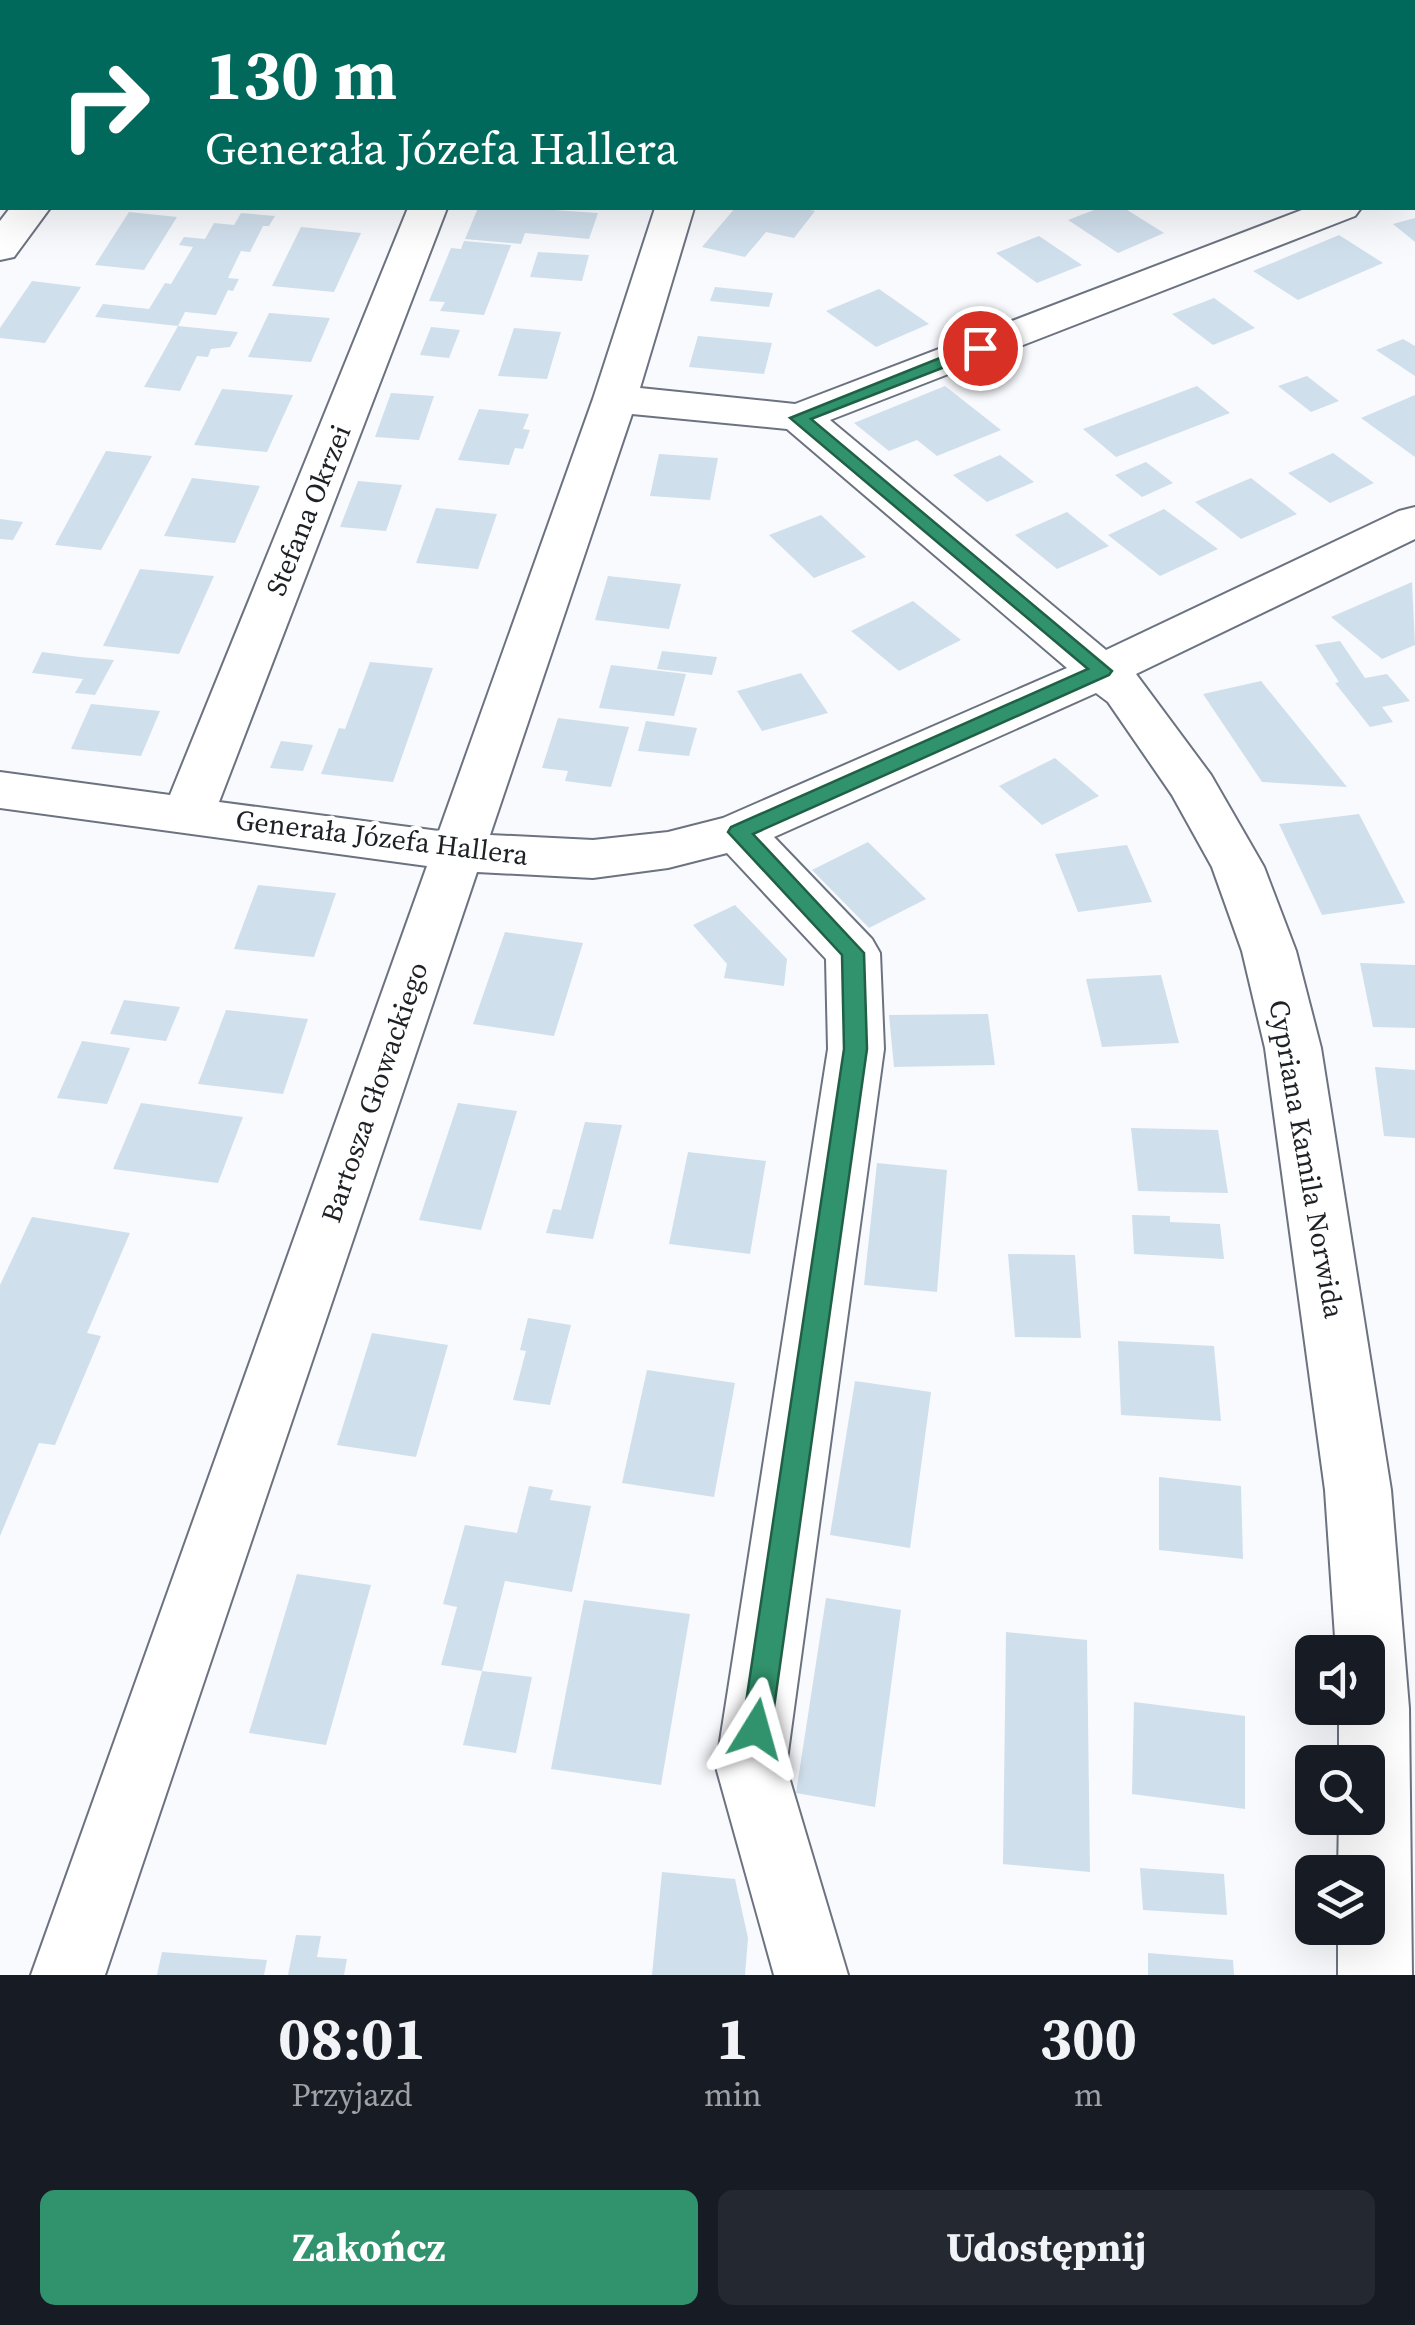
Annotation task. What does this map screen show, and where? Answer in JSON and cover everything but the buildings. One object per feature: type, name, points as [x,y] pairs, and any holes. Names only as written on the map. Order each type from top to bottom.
[{"type":"street","points":[[0,248],[28,210]]},
{"type":"street","name":"Stefana Okrzei","points":[[188,813],[427,210]]},
{"type":"street","name":"Bartosza Głowackiego","points":[[68,1975],[615,399],[673,210]]},
{"type":"street","points":[[615,399],[799,418],[1336,210]]},
{"type":"street","name":"Cypriana Kamila Norwida","points":[[799,418],[1125,692],[1193,787],[1238,866],[1269,951],[1293,1048],[1393,1708],[1375,1975]]},
{"type":"street","name":"Generała Józefa Hallera","points":[[0,790],[457,852],[593,859],[668,850],[738,832],[1102,671],[1415,522]]},
{"type":"street","points":[[738,832],[853,953],[856,1049],[751,1767],[811,1975]]},
{"type":"route","points":[[756,1729],[856,1049],[853,953],[738,832],[1102,671],[799,418],[980,348]]}]
